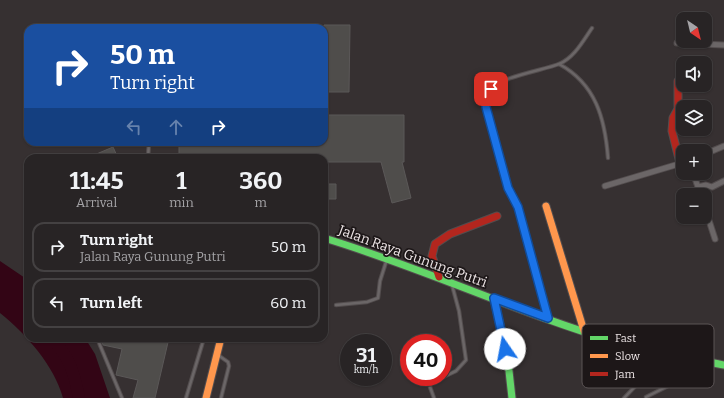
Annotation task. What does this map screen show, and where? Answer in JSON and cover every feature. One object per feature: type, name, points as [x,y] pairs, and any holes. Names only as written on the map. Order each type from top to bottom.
[{"type":"main road","points":[[676,148],[672,131],[673,118],[678,109],[678,92]]},
{"type":"main road","points":[[546,206],[582,324]]},
{"type":"main road","points":[[439,277],[432,255],[432,246],[439,238],[497,216]]},
{"type":"main road","name":"Jalan Raya Gunung Putri","points":[[328,239],[451,281],[582,330]]},
{"type":"main road","points":[[494,298],[508,362],[512,398]]},
{"type":"main road","points":[[206,398],[220,342]]},
{"type":"main road","name":"Jalan Raya Gunung Putri","points":[[714,363],[724,365]]},
{"type":"street","points":[[712,44],[724,45]]},
{"type":"street","points":[[712,151],[724,146]]},
{"type":"street","points":[[605,186],[676,165]]},
{"type":"street","points":[[696,180],[698,187],[706,185],[712,187],[724,182]]},
{"type":"street","points":[[710,224],[715,239]]},
{"type":"lane","points":[[548,318],[518,207],[508,188],[486,107],[486,100],[491,89],[502,82],[559,64],[572,55],[592,28]]},
{"type":"lane","points":[[559,64],[571,70],[590,92],[601,114],[606,133],[608,158]]},
{"type":"lane","points":[[336,305],[367,302],[378,298],[380,281],[386,258]]},
{"type":"lane","points":[[451,281],[459,311],[466,360],[456,371],[452,373]]},
{"type":"lane","points":[[99,342],[122,398]]},
{"type":"lane","points":[[186,398],[203,342]]},
{"type":"lane","points":[[218,355],[228,362],[229,366],[221,398]]},
{"type":"lane","points":[[430,386],[434,398]]},
{"type":"lane","points":[[624,398],[634,388]]},
{"type":"lane","points":[[646,397],[664,388]]},
{"type":"shaded area","points":[[0,261],[24,277],[24,334],[0,313]]},
{"type":"shaded area","points":[[31,342],[88,342],[95,354],[110,398],[79,398],[76,384],[78,398],[63,398],[53,374]]},
{"type":"building","points":[[328,25],[350,25],[349,92],[328,92]]},
{"type":"building","points":[[328,115],[404,115],[404,162],[402,162],[411,198],[392,203],[381,162],[328,162],[328,154],[179,154],[179,146],[328,146]]},
{"type":"building","points":[[113,147],[116,154],[96,154]]},
{"type":"building","points":[[328,184],[336,184],[336,199],[328,199]]},
{"type":"building","points":[[102,342],[168,342],[155,398],[133,398],[138,380],[116,375],[122,349],[103,345]]},
{"type":"waterway","points":[[54,342],[67,358],[73,373],[79,398]]},
{"type":"traffic: fast","points":[[328,239],[398,263],[546,319],[582,331]]},
{"type":"traffic: fast","points":[[494,298],[508,362],[512,398]]},
{"type":"traffic: fast","points":[[714,363],[724,365]]},
{"type":"traffic: slow","points":[[546,206],[582,324]]},
{"type":"traffic: slow","points":[[206,398],[220,342]]},
{"type":"traffic: jam","points":[[676,147],[672,131],[673,118],[678,109],[678,92]]},
{"type":"traffic: jam","points":[[439,277],[432,256],[435,244],[450,234],[497,216]]},
{"type":"route","points":[[491,89],[486,100],[486,107],[508,188],[518,207],[546,305],[548,318],[494,298],[505,349]]}]
